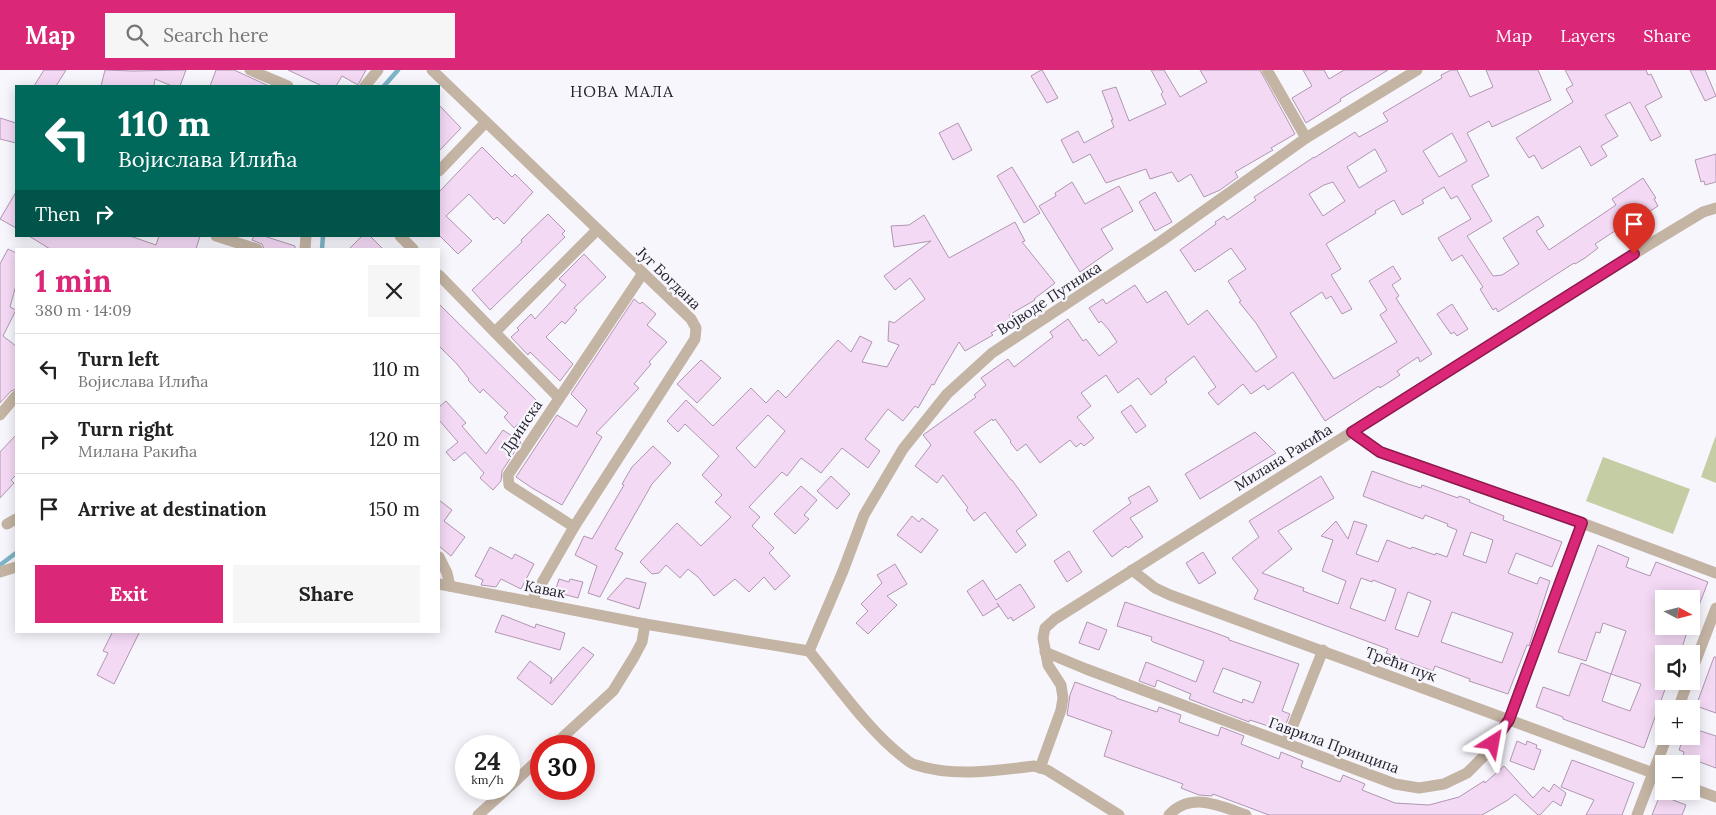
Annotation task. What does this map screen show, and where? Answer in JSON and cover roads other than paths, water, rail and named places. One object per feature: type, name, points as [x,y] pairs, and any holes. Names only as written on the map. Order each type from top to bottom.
[{"type":"street","points":[[250,70],[286,85]]},
{"type":"street","points":[[366,85],[378,70]]},
{"type":"street","name":"Југ Богдана","points":[[432,70],[691,319],[696,328],[695,339],[574,527],[531,602]]},
{"type":"street","points":[[1267,70],[1306,138]]},
{"type":"street","name":"Војводе Путника","points":[[809,651],[843,571],[864,515],[903,449],[947,394],[992,353],[1160,242],[1306,138],[1417,70]]},
{"type":"street","points":[[440,171],[486,122]]},
{"type":"street","name":"Милана Ракића","points":[[1040,768],[1061,710],[1063,698],[1061,685],[1048,665],[1045,652],[1045,628],[1054,619],[1650,244],[1704,212],[1716,208]]},
{"type":"street","points":[[496,332],[597,230]]},
{"type":"street","points":[[219,237],[255,248]]},
{"type":"street","points":[[401,237],[411,248]]},
{"type":"street","name":"Дринска","points":[[574,527],[509,485],[509,472],[643,273]]},
{"type":"street","name":"Дринска","points":[[440,276],[559,398]]},
{"type":"street","points":[[0,415],[15,397]]},
{"type":"street","points":[[1352,432],[1380,452],[1582,523],[1716,573]]},
{"type":"street","name":"Гаврила Принципа","points":[[1045,652],[1395,784],[1407,787],[1432,787],[1456,780],[1477,765],[1509,720],[1582,523]]},
{"type":"street","points":[[440,559],[447,573],[445,585]]},
{"type":"street","points":[[0,572],[15,567]]},
{"type":"street","name":"Трећи пук","points":[[1132,570],[1156,588],[1170,595],[1655,774]]},
{"type":"street","name":"Кавак","points":[[445,585],[645,624],[809,651]]},
{"type":"street","points":[[1700,650],[1716,608]]},
{"type":"street","points":[[565,735],[613,691],[642,642],[645,624]]},
{"type":"street","points":[[1286,744],[1323,650]]},
{"type":"street","points":[[809,651],[877,733],[892,749],[914,765],[946,771],[986,772],[1034,766],[1047,770],[1119,815]]},
{"type":"street","points":[[520,777],[530,767]]},
{"type":"street","points":[[1637,815],[1655,781]]},
{"type":"street","points":[[1700,791],[1716,797]]},
{"type":"street","points":[[478,815],[495,800]]},
{"type":"street","points":[[1169,815],[1182,804],[1196,801],[1246,815]]},
{"type":"waterway","points":[[385,85],[398,70]]},
{"type":"waterway","points":[[322,248],[323,237]]},
{"type":"waterway","points":[[0,565],[15,554]]},
{"type":"district","name":"НОВА МАЛА","points":[[622,91]]}]
